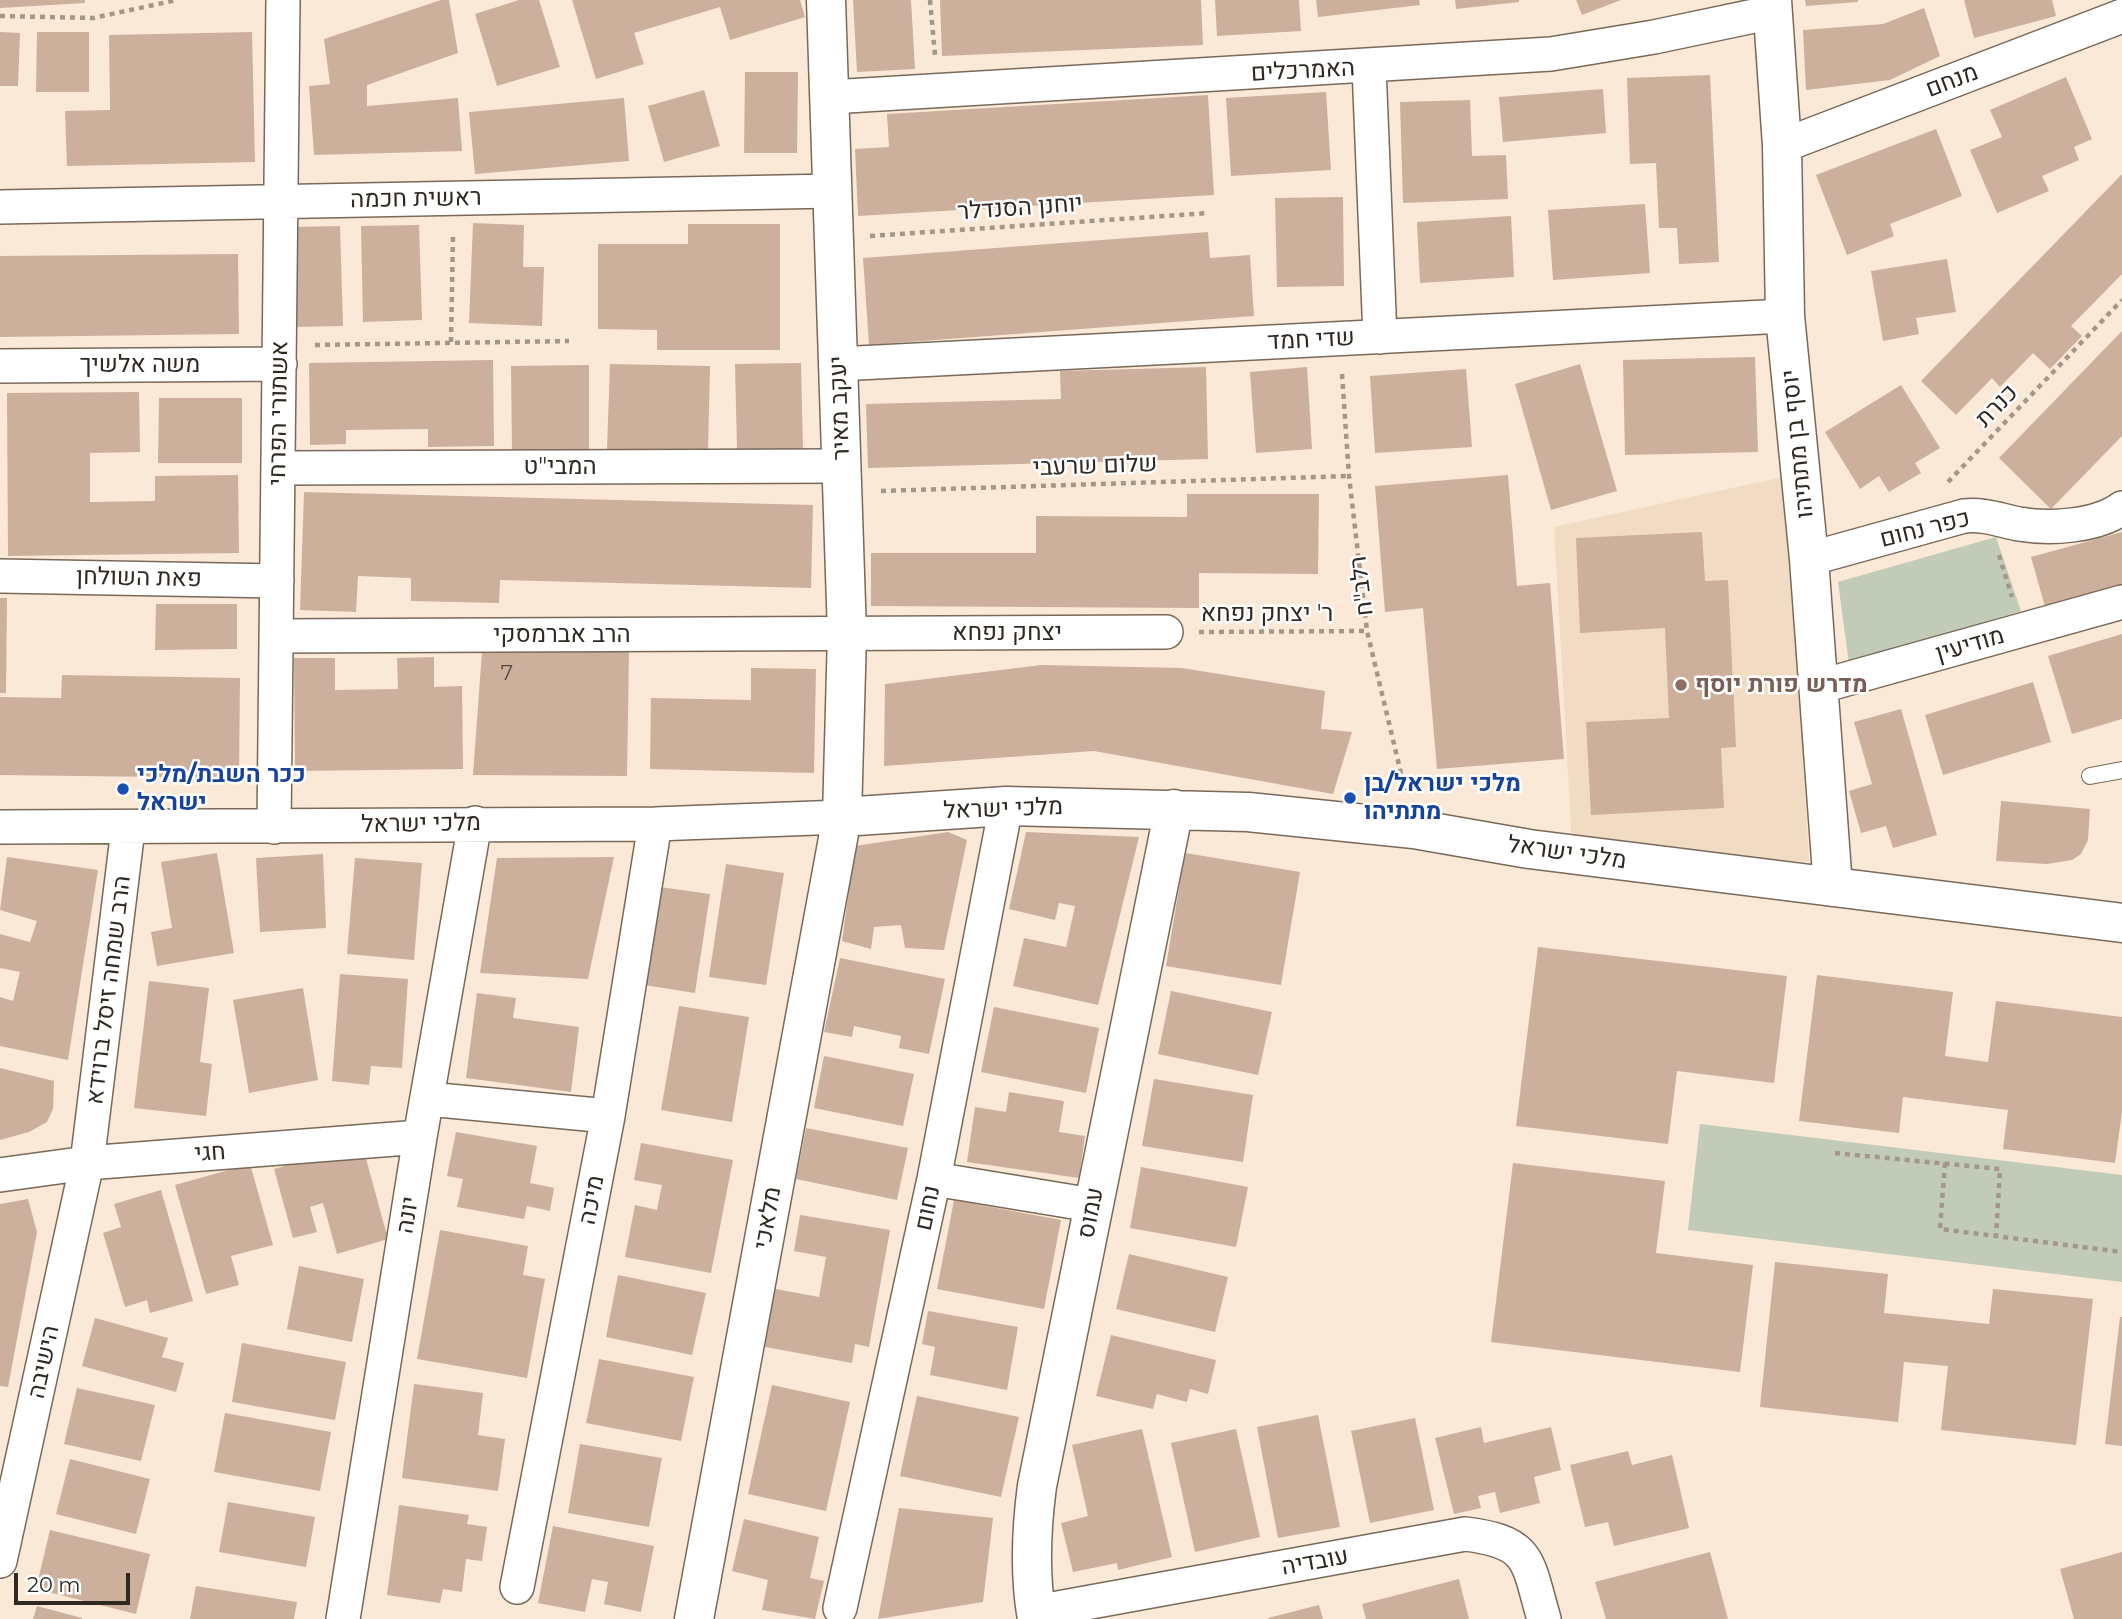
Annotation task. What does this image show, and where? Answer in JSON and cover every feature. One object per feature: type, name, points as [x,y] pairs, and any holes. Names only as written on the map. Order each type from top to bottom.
[{"type":"street","name":"אשתורי הפרחי","points":[[274,820],[283,0]]},
{"type":"street","name":"יעקב מאיר","points":[[826,0],[847,634],[842,817]]},
{"type":"street","name":"האמרכלים","points":[[830,97],[1369,67],[1551,54],[1654,37],[1773,6]]},
{"type":"street","name":"יוסף בן מתתיהו","points":[[1773,6],[1782,146],[1785,316],[1810,559],[1833,887]]},
{"type":"street","name":"מנחם","points":[[1782,146],[2122,16]]},
{"type":"street","points":[[1369,67],[1380,337]]},
{"type":"street","name":"ראשית חכמה","points":[[0,207],[832,191]]},
{"type":"street","name":"שדי חמד","points":[[838,364],[1785,316]]},
{"type":"street","name":"משה אלשיך","points":[[0,366],[279,355]]},
{"type":"street","name":"המבי\"ט","points":[[278,468],[842,479]]},
{"type":"street","name":"כפר נחום","points":[[1810,559],[1965,516],[1985,514],[2019,524],[2053,526],[2085,522],[2122,508]]},
{"type":"street","name":"פאת השולחן","points":[[0,576],[277,581]]},
{"type":"street","name":"מודיעין","points":[[1818,687],[2122,603]]},
{"type":"street","name":"יצחק נפחא","points":[[847,634],[1167,632]]},
{"type":"street","name":"הרב אברמסקי","points":[[276,636],[847,634]]},
{"type":"street","name":"מלכי ישראל","points":[[0,827],[129,822],[476,817],[842,817],[1006,806],[1248,812],[1414,829],[1529,849],[2122,923]]},
{"type":"street","name":"נחום","points":[[840,1608],[934,1179],[1006,806]]},
{"type":"street","name":"עמוס","points":[[1036,1616],[1031,1573],[1034,1512],[1092,1205],[1174,809]]},
{"type":"street","name":"יונה","points":[[343,1619],[420,1137],[476,817]]},
{"type":"street","name":"מיכה","points":[[517,1587],[608,1116],[657,817]]},
{"type":"street","name":"מלאכי","points":[[694,1619],[842,817]]},
{"type":"street","name":"הרב שמחה זיסל ברוידא","points":[[88,1163],[129,822]]},
{"type":"street","points":[[428,1099],[608,1116]]},
{"type":"street","name":"חגי","points":[[0,1175],[88,1163],[420,1137]]},
{"type":"street","name":"הישיבה","points":[[0,1561],[88,1163]]},
{"type":"street","points":[[934,1179],[1092,1205]]},
{"type":"street","name":"עובדיה","points":[[1036,1616],[1465,1534],[1496,1538],[1527,1559],[1544,1619]]},
{"type":"lane","points":[[2090,776],[2122,770]]},
{"type":"lane","name":"מלכי ישראל","points":[[0,816],[129,822]]},
{"type":"path","points":[[0,16],[93,18],[177,0]]},
{"type":"path","points":[[930,0],[939,91]]},
{"type":"path","points":[[452,342],[453,198]]},
{"type":"path","name":"יוחנן הסנדלר","points":[[834,238],[1209,214]]},
{"type":"path","name":"כנרת","points":[[1944,486],[2122,300]]},
{"type":"path","name":"רלב\"ח","points":[[1340,338],[1349,476],[1367,631],[1414,829]]},
{"type":"path","points":[[279,355],[452,342],[569,341]]},
{"type":"path","name":"שלום שרעבי","points":[[842,479],[1349,476]]},
{"type":"path","points":[[1985,514],[2023,630]]},
{"type":"path","name":"ר' יצחק נפחא","points":[[1167,632],[1367,631]]},
{"type":"path","points":[[1835,1153],[2000,1168],[1996,1237]]},
{"type":"path","points":[[1945,1163],[1940,1229],[2122,1252]]},
{"type":"shaded area","name":"מדרש פורת יוסף","points":[[1787,476],[1809,862],[1572,844],[1554,527]]},
{"type":"green space","points":[[1996,537],[2021,611],[1849,664],[1838,582]]},
{"type":"green space","points":[[1700,1124],[2122,1175],[2122,1282],[1688,1230]]},
{"type":"building","points":[[0,0],[85,0],[85,3],[0,8]]},
{"type":"building","points":[[441,0],[449,0],[458,53],[367,85],[367,106],[458,98],[462,151],[314,155],[309,86],[330,84],[324,39]]},
{"type":"building","points":[[519,0],[539,0],[560,67],[497,86],[475,14]]},
{"type":"building","points":[[572,0],[800,0],[805,17],[730,40],[720,7],[634,33],[644,64],[596,79]]},
{"type":"building","points":[[853,0],[911,0],[915,69],[857,72]]},
{"type":"building","points":[[940,0],[1201,0],[1203,45],[942,56]]},
{"type":"building","points":[[1215,0],[1299,0],[1301,31],[1217,36]]},
{"type":"building","points":[[1316,0],[1419,0],[1420,5],[1318,17]]},
{"type":"building","points":[[1455,0],[1519,0],[1519,2],[1456,9]]},
{"type":"building","points":[[1576,0],[1621,0],[1582,15]]},
{"type":"building","points":[[1805,0],[1858,0],[1858,2],[1806,6]]},
{"type":"building","points":[[1964,0],[2052,0],[2056,16],[1974,38]]},
{"type":"building","points":[[1924,8],[1940,56],[1890,80],[1806,90],[1803,30],[1883,24]]},
{"type":"building","points":[[0,32],[20,33],[18,86],[0,86]]},
{"type":"building","points":[[37,32],[89,32],[89,92],[36,92]]},
{"type":"building","points":[[252,32],[255,162],[67,166],[65,111],[110,110],[109,35]]},
{"type":"building","points":[[745,72],[798,72],[797,153],[744,153]]},
{"type":"building","points":[[1710,75],[1719,262],[1679,264],[1677,228],[1659,228],[1656,163],[1630,164],[1627,78]]},
{"type":"building","points":[[2066,77],[2092,139],[2074,147],[2079,160],[2042,176],[2049,191],[1997,213],[1970,150],[2002,137],[1990,110]]},
{"type":"building","points":[[1603,89],[1606,133],[1503,142],[1499,97]]},
{"type":"building","points":[[704,90],[720,146],[664,162],[648,106]]},
{"type":"building","points":[[1326,92],[1331,170],[1231,176],[1226,98]]},
{"type":"building","points":[[1208,95],[1214,195],[858,216],[855,149],[889,147],[887,114]]},
{"type":"building","points":[[624,98],[629,161],[475,174],[469,112]]},
{"type":"building","points":[[1470,100],[1472,156],[1506,155],[1508,199],[1403,203],[1400,102]]},
{"type":"building","points":[[1936,129],[1962,196],[1890,224],[1894,236],[1847,255],[1816,175]]},
{"type":"building","points":[[2122,174],[2122,274],[2071,326],[2082,336],[2050,369],[2033,353],[2000,387],[1992,378],[1956,415],[1921,381]]},
{"type":"building","points":[[1343,197],[1344,286],[1277,287],[1275,198]]},
{"type":"building","points":[[1645,204],[1650,273],[1553,280],[1548,210]]},
{"type":"building","points":[[1511,216],[1514,277],[1420,283],[1417,222]]},
{"type":"building","points":[[473,223],[524,225],[523,267],[544,267],[542,326],[469,323]]},
{"type":"building","points":[[688,224],[780,224],[780,350],[657,350],[657,330],[598,329],[598,244],[688,244]]},
{"type":"building","points":[[419,225],[422,320],[363,322],[361,226]]},
{"type":"building","points":[[340,226],[343,326],[296,327],[293,227]]},
{"type":"building","points":[[1208,232],[1210,258],[1250,255],[1254,316],[869,345],[863,258]]},
{"type":"building","points":[[238,254],[239,334],[0,337],[0,256]]},
{"type":"building","points":[[1947,259],[1956,312],[1916,318],[1919,334],[1883,341],[1871,271]]},
{"type":"building","points":[[2122,331],[2122,436],[2051,509],[1999,458]]},
{"type":"building","points":[[1755,357],[1758,452],[1625,455],[1623,360]]},
{"type":"building","points":[[493,360],[494,446],[428,447],[428,429],[346,430],[346,444],[310,445],[309,363]]},
{"type":"building","points":[[801,363],[803,449],[737,450],[735,364]]},
{"type":"building","points":[[610,364],[710,366],[708,451],[607,449]]},
{"type":"building","points":[[1580,364],[1617,491],[1551,510],[1515,384]]},
{"type":"building","points":[[589,365],[589,450],[512,451],[511,366]]},
{"type":"building","points":[[1206,367],[1208,459],[868,468],[866,404],[1061,399],[1060,371]]},
{"type":"building","points":[[1307,367],[1312,449],[1256,453],[1250,372]]},
{"type":"building","points":[[1466,369],[1472,447],[1375,453],[1370,376]]},
{"type":"building","points":[[1901,385],[1940,448],[1915,463],[1921,473],[1889,492],[1879,476],[1860,489],[1825,432]]},
{"type":"building","points":[[139,392],[140,452],[90,453],[90,502],[155,501],[155,476],[238,475],[239,553],[8,556],[7,393]]},
{"type":"building","points":[[159,398],[242,398],[242,463],[158,463]]},
{"type":"building","points":[[1508,475],[1517,586],[1550,583],[1564,759],[1437,769],[1423,608],[1385,612],[1375,486]]},
{"type":"building","points":[[304,492],[813,505],[811,588],[500,580],[499,603],[411,601],[411,578],[358,576],[356,612],[300,610]]},
{"type":"building","points":[[1187,494],[1319,494],[1318,574],[1199,573],[1199,608],[871,606],[871,553],[1036,553],[1036,516],[1187,517]]},
{"type":"building","points":[[1702,532],[1705,581],[1728,580],[1736,747],[1721,748],[1724,808],[1591,815],[1586,722],[1669,718],[1665,628],[1580,633],[1576,538]]},
{"type":"building","points":[[2122,532],[2122,585],[2045,607],[2031,557]]},
{"type":"building","points":[[0,598],[7,598],[6,693],[0,693]]},
{"type":"building","points":[[156,604],[237,604],[237,649],[155,650]]},
{"type":"building","points":[[2122,634],[2122,719],[2072,734],[2048,656]]},
{"type":"building","points":[[482,651],[629,651],[627,776],[473,775]]},
{"type":"building","points":[[434,657],[434,687],[462,686],[463,769],[295,771],[294,658],[335,658],[335,690],[398,689],[397,658]]},
{"type":"building","points":[[1042,665],[1182,668],[1325,691],[1321,729],[1352,732],[1333,794],[1094,751],[884,766],[885,684]]},
{"type":"building","points":[[751,668],[816,669],[814,773],[650,769],[651,698],[751,700]]},
{"type":"building","points":[[62,675],[240,678],[239,778],[0,775],[0,697],[61,698]]},
{"type":"building","points":[[2033,682],[2051,742],[1943,775],[1925,715]]},
{"type":"building","points":[[1901,709],[1937,835],[1893,848],[1886,826],[1861,833],[1849,791],[1872,784],[1854,722]]},
{"type":"building","points":[[2001,801],[2090,809],[2088,840],[2081,854],[2072,860],[2047,864],[1996,861]]},
{"type":"building","points":[[948,832],[967,840],[944,950],[905,948],[901,925],[874,927],[871,949],[842,941],[855,846]]},
{"type":"building","points":[[1026,832],[1139,837],[1098,1005],[1013,986],[1024,938],[1066,947],[1075,906],[1059,903],[1055,920],[1009,909]]},
{"type":"building","points":[[217,853],[234,953],[157,966],[151,932],[172,928],[161,862]]},
{"type":"building","points":[[1185,853],[1300,872],[1281,985],[1166,966]]},
{"type":"building","points":[[323,854],[326,928],[260,932],[256,858]]},
{"type":"building","points":[[7,857],[98,870],[68,1060],[0,1046],[0,997],[13,1001],[20,972],[0,968],[0,934],[30,942],[37,921],[0,910]]},
{"type":"building","points":[[614,857],[588,979],[480,973],[497,858]]},
{"type":"building","points":[[355,858],[422,863],[414,960],[347,954]]},
{"type":"building","points":[[726,864],[784,873],[766,985],[709,977]]},
{"type":"building","points":[[660,887],[710,894],[695,993],[644,985]]},
{"type":"building","points":[[1538,947],[1787,976],[1774,1083],[1677,1071],[1668,1144],[1516,1126]]},
{"type":"building","points":[[840,958],[945,979],[929,1054],[899,1048],[901,1036],[854,1026],[852,1037],[824,1032]]},
{"type":"building","points":[[340,974],[408,979],[402,1068],[371,1066],[369,1085],[332,1081]]},
{"type":"building","points":[[1817,975],[1953,992],[1945,1056],[1988,1062],[1996,1001],[2122,1017],[2122,1112],[2115,1163],[2003,1149],[2008,1110],[1903,1097],[1899,1133],[1799,1121]]},
{"type":"building","points":[[149,981],[209,988],[200,1062],[212,1064],[206,1116],[134,1108]]},
{"type":"building","points":[[303,988],[318,1080],[249,1093],[233,1000]]},
{"type":"building","points":[[1171,991],[1272,1012],[1258,1075],[1158,1054]]},
{"type":"building","points":[[477,993],[516,998],[513,1018],[579,1027],[571,1092],[466,1078]]},
{"type":"building","points":[[679,1006],[749,1017],[732,1122],[661,1110]]},
{"type":"building","points":[[994,1007],[1099,1028],[1086,1093],[981,1072]]},
{"type":"building","points":[[824,1056],[914,1074],[903,1126],[814,1108]]},
{"type":"building","points":[[0,1068],[54,1081],[53,1109],[47,1122],[29,1132],[0,1140]]},
{"type":"building","points":[[1154,1079],[1253,1095],[1243,1162],[1142,1146]]},
{"type":"building","points":[[1009,1092],[1064,1101],[1059,1132],[1085,1136],[1079,1178],[967,1162],[975,1107],[1006,1112]]},
{"type":"building","points":[[806,1128],[908,1148],[897,1200],[796,1179]]},
{"type":"building","points":[[456,1132],[537,1146],[530,1183],[554,1188],[550,1211],[527,1206],[524,1219],[457,1207],[463,1179],[447,1176]]},
{"type":"building","points":[[641,1143],[733,1160],[711,1273],[625,1257],[635,1205],[657,1210],[662,1185],[634,1180]]},
{"type":"building","points":[[362,1144],[388,1239],[337,1254],[323,1203],[310,1207],[317,1232],[293,1238],[274,1169]]},
{"type":"building","points":[[1513,1163],[1665,1181],[1656,1253],[1753,1265],[1740,1372],[1491,1342]]},
{"type":"building","points":[[250,1164],[273,1245],[231,1256],[239,1285],[206,1294],[175,1185]]},
{"type":"building","points":[[1141,1167],[1248,1187],[1236,1247],[1130,1228]]},
{"type":"building","points":[[161,1190],[193,1301],[150,1313],[147,1300],[125,1307],[103,1233],[121,1227],[114,1204]]},
{"type":"building","points":[[28,1199],[37,1232],[8,1387],[0,1386],[0,1204]]},
{"type":"building","points":[[954,1200],[1061,1220],[1044,1309],[937,1289]]},
{"type":"building","points":[[800,1215],[890,1230],[869,1347],[855,1344],[852,1363],[760,1346],[770,1288],[819,1297],[826,1257],[794,1251]]},
{"type":"building","points":[[440,1230],[528,1246],[523,1275],[545,1279],[527,1378],[417,1359]]},
{"type":"building","points":[[1129,1254],[1228,1277],[1215,1332],[1116,1309]]},
{"type":"building","points":[[1775,1262],[1888,1274],[1884,1313],[1989,1324],[1993,1289],[2093,1299],[2076,1445],[1941,1430],[1948,1366],[1904,1362],[1898,1422],[1760,1407]]},
{"type":"building","points":[[299,1266],[364,1279],[352,1342],[287,1329]]},
{"type":"building","points":[[618,1275],[706,1293],[692,1355],[606,1337]]},
{"type":"building","points":[[928,1311],[1018,1327],[1007,1390],[930,1375],[935,1347],[922,1344]]},
{"type":"building","points":[[2122,1317],[2122,1446],[2105,1444]]},
{"type":"building","points":[[95,1318],[168,1338],[162,1357],[184,1363],[176,1392],[82,1366]]},
{"type":"building","points":[[1111,1335],[1216,1360],[1208,1394],[1190,1389],[1187,1402],[1157,1394],[1153,1409],[1096,1396]]},
{"type":"building","points":[[242,1343],[346,1362],[335,1420],[232,1402]]},
{"type":"building","points":[[599,1359],[694,1377],[681,1441],[586,1423]]},
{"type":"building","points":[[414,1384],[483,1393],[478,1435],[505,1439],[498,1491],[402,1478]]},
{"type":"building","points":[[772,1385],[850,1402],[826,1511],[748,1494]]},
{"type":"building","points":[[77,1388],[155,1405],[141,1461],[64,1444]]},
{"type":"building","points":[[917,1396],[1019,1417],[1001,1497],[900,1476]]},
{"type":"building","points":[[225,1413],[331,1432],[320,1491],[214,1472]]},
{"type":"building","points":[[1318,1415],[1340,1527],[1278,1538],[1257,1427]]},
{"type":"building","points":[[1415,1418],[1434,1510],[1370,1523],[1351,1431]]},
{"type":"building","points":[[1481,1427],[1484,1443],[1551,1427],[1561,1470],[1534,1477],[1540,1503],[1500,1513],[1495,1492],[1478,1496],[1481,1508],[1454,1514],[1435,1438]]},
{"type":"building","points":[[1142,1429],[1172,1557],[1118,1570],[1117,1563],[1073,1572],[1061,1523],[1088,1516],[1072,1445]]},
{"type":"building","points":[[1236,1429],[1260,1537],[1195,1552],[1171,1443]]},
{"type":"building","points":[[580,1444],[662,1458],[649,1527],[568,1513]]},
{"type":"building","points":[[1628,1451],[1632,1465],[1672,1455],[1689,1528],[1614,1546],[1608,1522],[1585,1527],[1570,1465]]},
{"type":"building","points":[[70,1459],[150,1479],[136,1534],[56,1514]]},
{"type":"building","points":[[228,1502],[315,1517],[306,1567],[219,1552]]},
{"type":"building","points":[[399,1505],[469,1515],[467,1524],[487,1527],[482,1561],[466,1559],[462,1592],[443,1589],[440,1603],[387,1595]]},
{"type":"building","points":[[899,1508],[993,1518],[983,1602],[878,1619]]},
{"type":"building","points":[[744,1519],[819,1537],[810,1578],[824,1581],[815,1619],[762,1610],[768,1580],[732,1571]]},
{"type":"building","points":[[553,1526],[654,1546],[641,1612],[604,1604],[608,1582],[592,1579],[585,1612],[538,1603]]},
{"type":"building","points":[[50,1530],[150,1554],[136,1614],[36,1589]]},
{"type":"building","points":[[1710,1552],[1728,1619],[1606,1619],[1595,1582]]},
{"type":"building","points":[[2122,1552],[2122,1619],[2074,1619],[2060,1569]]},
{"type":"building","points":[[1459,1579],[1469,1619],[1366,1619],[1362,1604]]},
{"type":"building","points":[[196,1586],[297,1602],[294,1619],[190,1619]]},
{"type":"building","points":[[1319,1605],[1323,1619],[1268,1618]]},
{"type":"building","points":[[37,1606],[82,1618],[82,1619],[33,1619]]},
{"type":"place","name":"מדרש פורת יוסף","points":[[1681,685]]},
{"type":"place","name":"ככר השבת/מלכי ישראל","points":[[123,789]]},
{"type":"place","name":"מלכי ישראל/בן מתתיהו","points":[[1350,798]]}]
